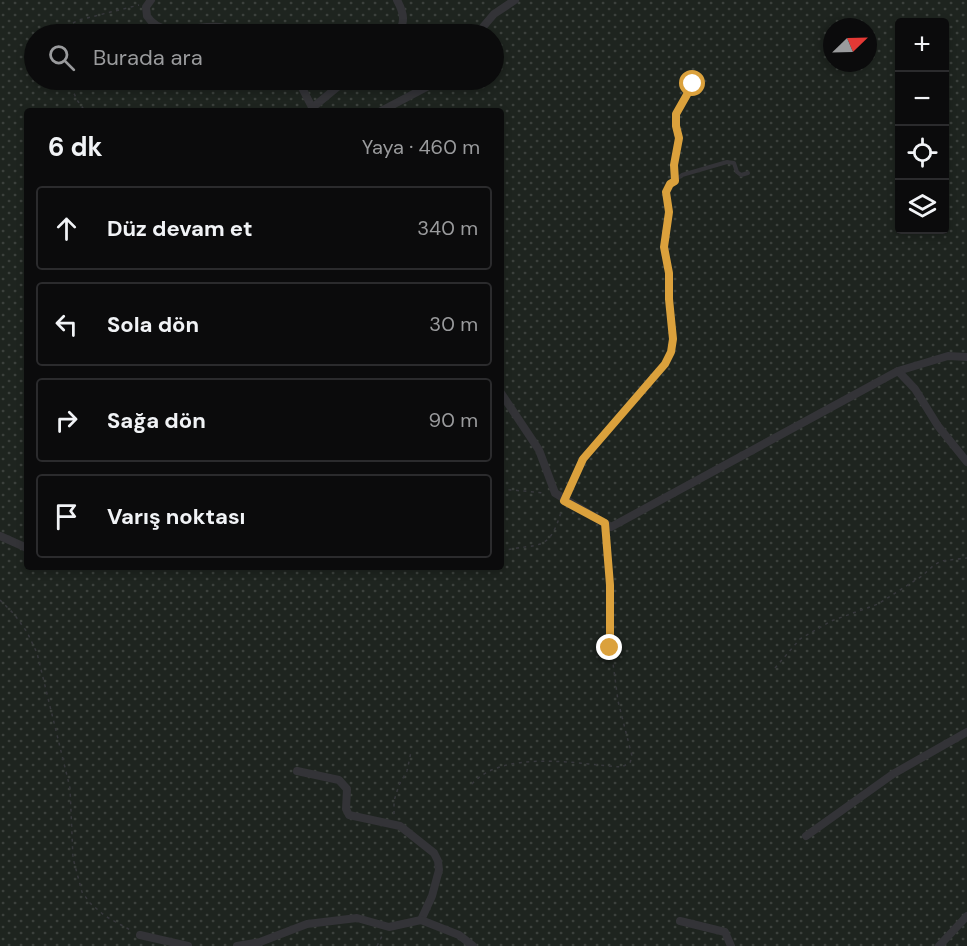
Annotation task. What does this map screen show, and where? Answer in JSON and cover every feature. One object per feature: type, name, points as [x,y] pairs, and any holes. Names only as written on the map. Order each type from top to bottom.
[{"type":"street","points":[[397,0],[404,17],[403,24]]},
{"type":"street","points":[[486,24],[494,14],[515,0]]},
{"type":"street","points":[[150,2],[146,12],[149,19],[158,24]]},
{"type":"street","points":[[303,90],[312,108]]},
{"type":"street","points":[[314,108],[335,90]]},
{"type":"street","points":[[387,108],[421,90]]},
{"type":"street","points":[[504,398],[539,450],[555,493],[564,501],[611,527],[898,371],[948,356],[967,357]]},
{"type":"street","points":[[898,371],[915,389],[938,426],[967,462]]},
{"type":"street","points":[[0,536],[24,547]]},
{"type":"street","points":[[806,836],[893,774],[967,732]]},
{"type":"street","points":[[297,771],[342,782],[347,793],[346,811],[351,817],[400,826],[434,853],[439,870],[432,896],[421,920]]},
{"type":"street","points":[[939,946],[967,916]]},
{"type":"street","points":[[237,946],[260,942],[308,924],[357,918],[389,927],[421,920],[459,935],[473,946]]},
{"type":"street","points":[[680,921],[725,932],[731,946]]},
{"type":"street","points":[[140,935],[188,946]]},
{"type":"lane","points":[[564,501],[583,459],[665,364],[671,352],[673,339],[669,273],[664,241],[669,212],[666,192],[670,184],[682,175],[727,162],[734,163],[737,172],[741,175],[748,173]]},
{"type":"path","points":[[71,24],[150,2]]},
{"type":"path","points":[[675,181],[674,165],[679,138],[676,114],[693,84]]},
{"type":"path","points":[[72,90],[84,108]]},
{"type":"path","points":[[504,489],[555,493]]},
{"type":"path","points":[[504,550],[548,541],[556,529],[564,501]]},
{"type":"path","points":[[472,784],[486,771],[529,762],[621,767],[630,763],[632,756],[618,701],[610,648],[610,585],[605,523]]},
{"type":"path","points":[[775,668],[800,639],[810,633],[831,621],[878,604],[941,561],[967,558]]},
{"type":"path","points":[[0,600],[27,632],[37,653],[70,788],[73,858],[82,892],[90,903],[105,916],[140,935]]},
{"type":"path","points":[[393,825],[394,801],[407,771],[411,753]]},
{"type":"path","points":[[377,946],[386,926]]},
{"type":"shaded area","points":[[0,0],[967,0],[967,946],[0,946]]},
{"type":"route","points":[[610,648],[610,585],[605,523],[564,501],[583,459],[669,359],[673,339],[669,273],[664,253],[669,212],[666,192],[668,186],[675,181],[674,165],[679,138],[676,114],[693,84]]}]
